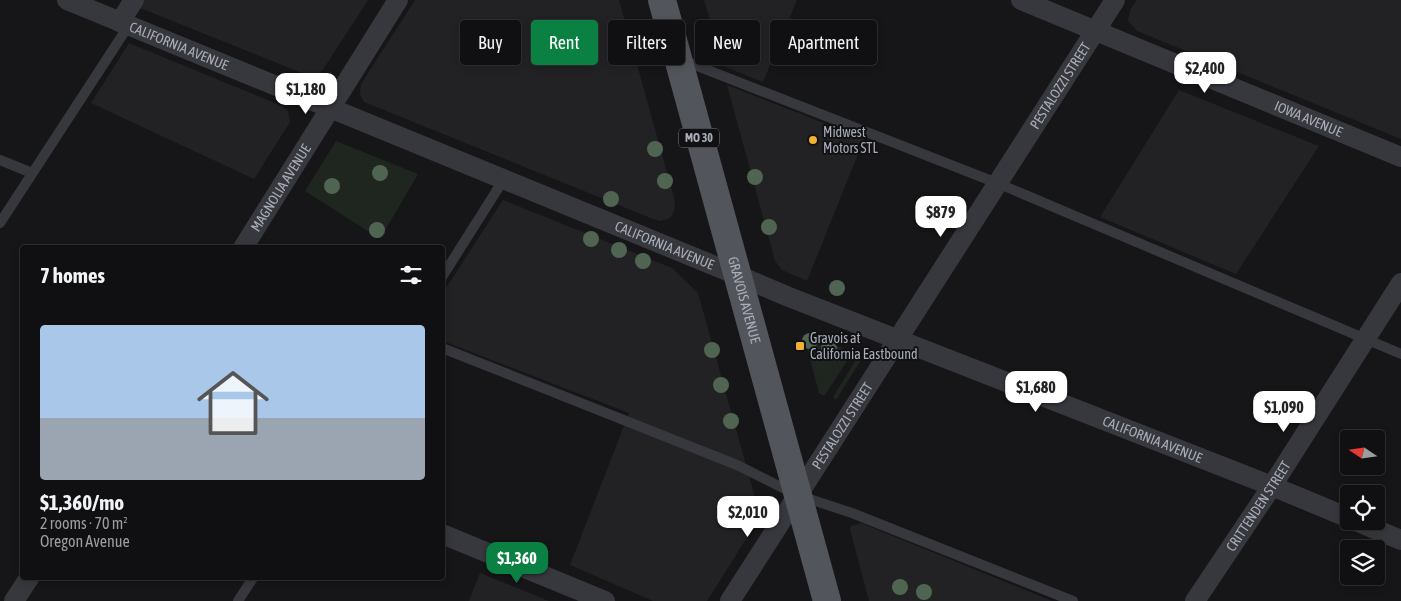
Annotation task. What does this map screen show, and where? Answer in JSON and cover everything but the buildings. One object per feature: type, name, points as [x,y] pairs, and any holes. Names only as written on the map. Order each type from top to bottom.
[{"type":"main road","name":"GRAVOIS AVENUE","points":[[662,0],[668,20]]},
{"type":"main road","name":"GRAVOIS AVENUE","points":[[680,65],[827,601]]},
{"type":"street","name":"CALIFORNIA AVENUE","points":[[67,0],[789,298],[1340,514]]},
{"type":"street","points":[[124,23],[134,0]]},
{"type":"street","name":"MAGNOLIA AVENUE","points":[[245,245],[398,0]]},
{"type":"street","name":"IOWA AVENUE","points":[[1021,0],[1401,157]]},
{"type":"street","name":"PESTALOZZI STREET","points":[[730,601],[1115,0]]},
{"type":"street","name":"CRITTENDEN STREET","points":[[1195,601],[1272,486],[1401,283]]},
{"type":"street","points":[[1377,530],[1401,540]]},
{"type":"street","points":[[445,535],[605,601]]},
{"type":"street","points":[[14,601],[29,580]]},
{"type":"lane","points":[[0,222],[124,23]]},
{"type":"lane","points":[[685,61],[997,183],[1401,354]]},
{"type":"lane","points":[[0,160],[32,173]]},
{"type":"lane","points":[[445,272],[504,179]]},
{"type":"lane","points":[[445,349],[737,465],[797,495],[852,513],[1073,601]]},
{"type":"lane","points":[[238,601],[252,580]]},
{"type":"shaded area","points":[[145,0],[368,0],[324,68],[317,75],[307,75],[140,8]]},
{"type":"shaded area","points":[[415,0],[619,0],[625,20],[608,20],[608,65],[637,65],[675,201],[674,211],[670,218],[661,221],[653,219],[364,102],[360,95],[361,84]]},
{"type":"shaded area","points":[[704,0],[797,0],[789,20],[770,20],[770,65],[763,82],[723,65],[760,65],[760,20],[710,20]]},
{"type":"shaded area","points":[[1137,0],[1401,0],[1401,139],[1137,31],[1128,21],[1130,10]]},
{"type":"shaded area","points":[[129,43],[282,106],[288,111],[290,122],[254,179],[91,103]]},
{"type":"shaded area","points":[[727,85],[864,139],[807,281],[782,270],[775,261]]},
{"type":"shaded area","points":[[1179,90],[1319,146],[1236,274],[1100,217]]},
{"type":"shaded area","points":[[336,141],[418,174],[380,239],[305,191]]},
{"type":"shaded area","points":[[503,200],[672,268],[698,293],[758,508],[757,520],[753,528],[707,601],[653,601],[570,565],[629,413],[445,342],[445,289]]},
{"type":"shaded area","points":[[807,335],[853,352],[825,395],[819,393],[805,340]]},
{"type":"shaded area","points":[[859,355],[863,357],[836,400],[833,397]]},
{"type":"shaded area","points":[[861,523],[1052,601],[869,601],[850,529],[851,526]]},
{"type":"shaded area","points":[[480,573],[549,601],[469,601]]},
{"type":"place","name":"Midwest Motors STL","points":[[813,140]]},
{"type":"place","name":"Gravois at California Eastbound","points":[[800,346]]}]
